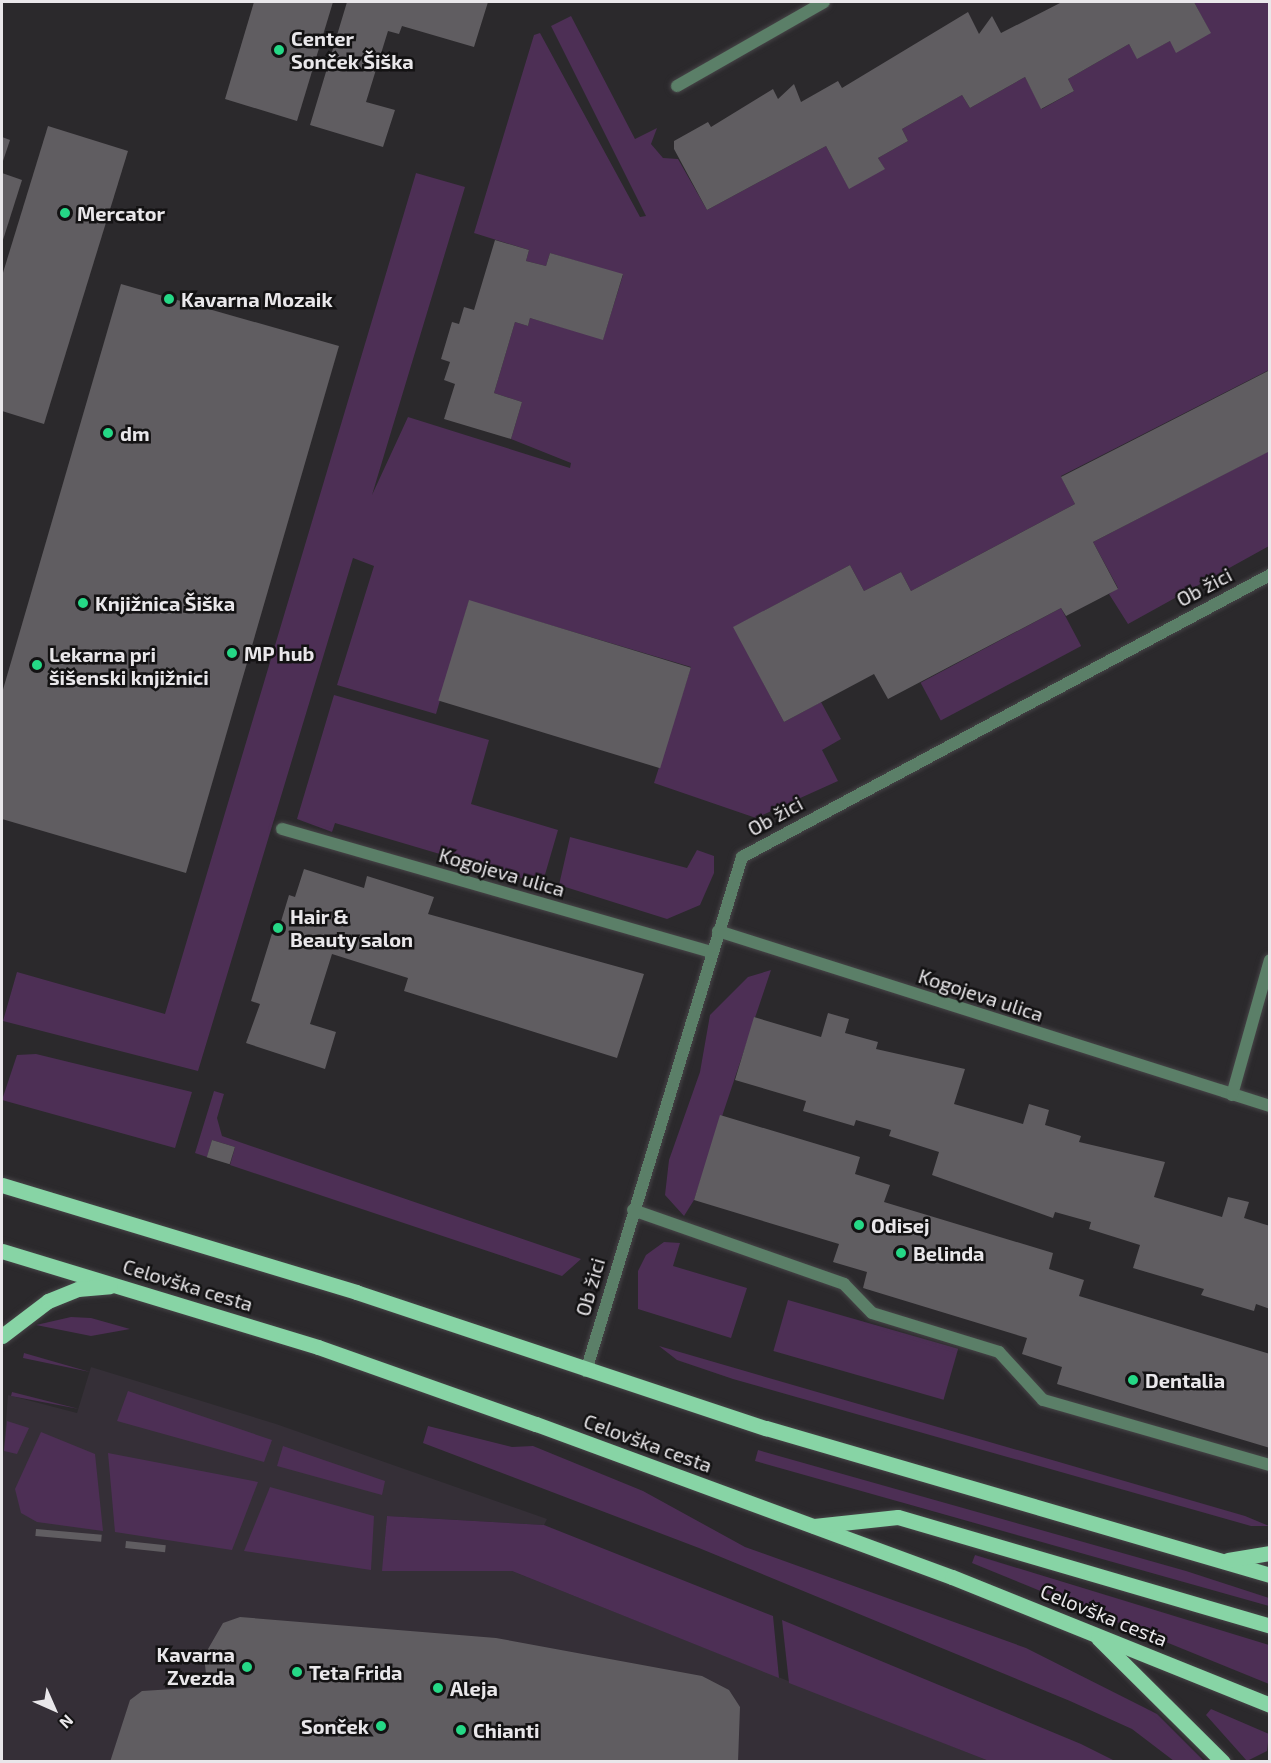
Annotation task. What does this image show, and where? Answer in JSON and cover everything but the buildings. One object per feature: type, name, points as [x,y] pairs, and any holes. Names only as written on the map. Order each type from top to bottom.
[{"type":"main road","points":[[2,1185],[334,1285],[586,1371],[1269,1575]]},
{"type":"main road","name":"Celovška cesta","points":[[2,1251],[117,1285],[429,1385],[1091,1631],[1269,1705]]},
{"type":"main road","points":[[2,1336],[48,1301],[78,1289],[117,1285]]},
{"type":"main road","points":[[811,1526],[898,1517],[1269,1626]]},
{"type":"main road","points":[[1225,1560],[1269,1553]]},
{"type":"main road","points":[[1091,1631],[1223,1761]]},
{"type":"street","points":[[676,86],[824,2]]},
{"type":"street","name":"Ob žici","points":[[586,1371],[711,952],[742,857],[1269,575]]},
{"type":"street","name":"Kogojeva ulica","points":[[282,829],[711,952]]},
{"type":"street","name":"Kogojeva ulica","points":[[718,931],[1269,1106]]},
{"type":"street","points":[[1232,1095],[1269,960]]},
{"type":"street","points":[[633,1210],[844,1284],[872,1313],[999,1352],[1043,1400],[1269,1466]]},
{"type":"shaded area","points":[[1194,2],[1269,2],[1269,370],[1061,476],[1075,504],[911,591],[901,572],[864,591],[850,565],[734,627],[784,722],[821,702],[841,739],[822,750],[838,781],[756,818],[654,783],[691,667],[469,601],[436,714],[337,685],[374,566],[353,558],[198,1071],[3,1021],[17,972],[165,1014],[416,173],[465,187],[372,495],[408,417],[570,468],[571,463],[511,439],[522,402],[494,393],[515,322],[528,326],[530,318],[603,339],[623,275],[550,253],[546,266],[526,261],[529,250],[474,233],[534,35],[540,33],[640,217],[646,216],[551,26],[571,16],[635,139],[657,128],[651,144],[663,158],[678,159],[707,210],[826,146],[849,188],[884,168],[878,158],[908,141],[902,129],[962,95],[970,108],[1025,77],[1042,109],[1074,91],[1068,79],[1129,44],[1137,58],[1170,41],[1210,32]]},
{"type":"shaded area","points":[[1269,451],[1269,546],[1128,624],[1109,594],[1118,588],[1093,542]]},
{"type":"shaded area","points":[[1061,608],[1081,646],[941,721],[921,683]]},
{"type":"shaded area","points":[[334,695],[489,740],[471,804],[558,830],[544,878],[538,883],[335,823],[332,832],[297,819]]},
{"type":"shaded area","points":[[570,837],[687,868],[697,850],[714,856],[714,873],[700,905],[667,919],[559,885]]},
{"type":"shaded area","points":[[771,970],[694,1200],[684,1216],[665,1195],[669,1160],[700,1072],[710,1015],[748,977]]},
{"type":"shaded area","points":[[36,1054],[192,1092],[175,1148],[2,1100],[17,1055]]},
{"type":"shaded area","points":[[214,1091],[224,1094],[217,1118],[222,1136],[581,1259],[562,1276],[230,1165],[235,1147],[212,1140],[207,1157],[195,1153]]},
{"type":"shaded area","points":[[664,1242],[680,1243],[673,1266],[747,1288],[731,1338],[638,1309],[638,1271],[646,1255]]},
{"type":"shaded area","points":[[788,1300],[958,1349],[944,1400],[773,1351]]},
{"type":"shaded area","points":[[71,1317],[91,1318],[130,1329],[91,1336],[36,1325]]},
{"type":"shaded area","points":[[659,1346],[1245,1516],[1269,1526],[1251,1526],[733,1379],[677,1360]]},
{"type":"shaded area","points":[[24,1353],[90,1372],[23,1358]]},
{"type":"shaded area","points":[[91,1367],[276,1424],[547,1519],[544,1525],[387,1516],[383,1571],[512,1571],[989,1761],[2,1762],[2,1470],[8,1395],[77,1413]]},
{"type":"shaded area","points":[[128,1391],[272,1440],[264,1462],[117,1421]]},
{"type":"shaded area","points":[[12,1392],[79,1409],[11,1396]]},
{"type":"shaded area","points":[[7,1421],[29,1428],[17,1454],[4,1451]]},
{"type":"shaded area","points":[[428,1426],[512,1447],[533,1446],[643,1491],[745,1547],[1026,1648],[1157,1714],[1204,1761],[1174,1761],[1132,1729],[1070,1701],[699,1548],[423,1443]]},
{"type":"shaded area","points":[[41,1432],[95,1454],[103,1531],[37,1522],[21,1513],[15,1489]]},
{"type":"shaded area","points":[[283,1446],[385,1481],[382,1495],[277,1466]]},
{"type":"shaded area","points":[[758,1450],[1186,1571],[1269,1598],[1269,1606],[755,1461]]},
{"type":"shaded area","points":[[108,1453],[258,1482],[232,1550],[115,1532]]},
{"type":"shaded area","points":[[270,1487],[374,1516],[371,1570],[244,1551]]},
{"type":"shaded area","points":[[387,1516],[544,1525],[773,1616],[779,1678],[512,1571],[382,1571]]},
{"type":"shaded area","points":[[975,1555],[1269,1645],[1269,1684],[972,1563]]},
{"type":"shaded area","points":[[782,1620],[1081,1744],[1115,1761],[989,1761],[789,1683]]},
{"type":"shaded area","points":[[1211,1709],[1269,1734],[1267,1751],[1247,1761],[1206,1715]]},
{"type":"place","name":"Center Sonček Šiška","points":[[279,50]]},
{"type":"place","name":"Mercator","points":[[65,213]]},
{"type":"place","name":"Kavarna Mozaik","points":[[169,299]]},
{"type":"place","name":"dm","points":[[108,433]]},
{"type":"place","name":"Knjižnica Šiška","points":[[83,603]]},
{"type":"place","name":"MP hub","points":[[232,653]]},
{"type":"place","name":"Lekarna pri šišenski knjižnici","points":[[37,665]]},
{"type":"place","name":"Hair & Beauty salon","points":[[278,928]]},
{"type":"place","name":"Odisej","points":[[859,1225]]},
{"type":"place","name":"Belinda","points":[[901,1253]]},
{"type":"place","name":"Dentalia","points":[[1133,1380]]},
{"type":"place","name":"Kavarna Zvezda","points":[[247,1667]]},
{"type":"place","name":"Teta Frida","points":[[297,1672]]},
{"type":"place","name":"Aleja","points":[[438,1688]]},
{"type":"place","name":"Sonček","points":[[381,1726]]},
{"type":"place","name":"Chianti","points":[[461,1730]]}]
